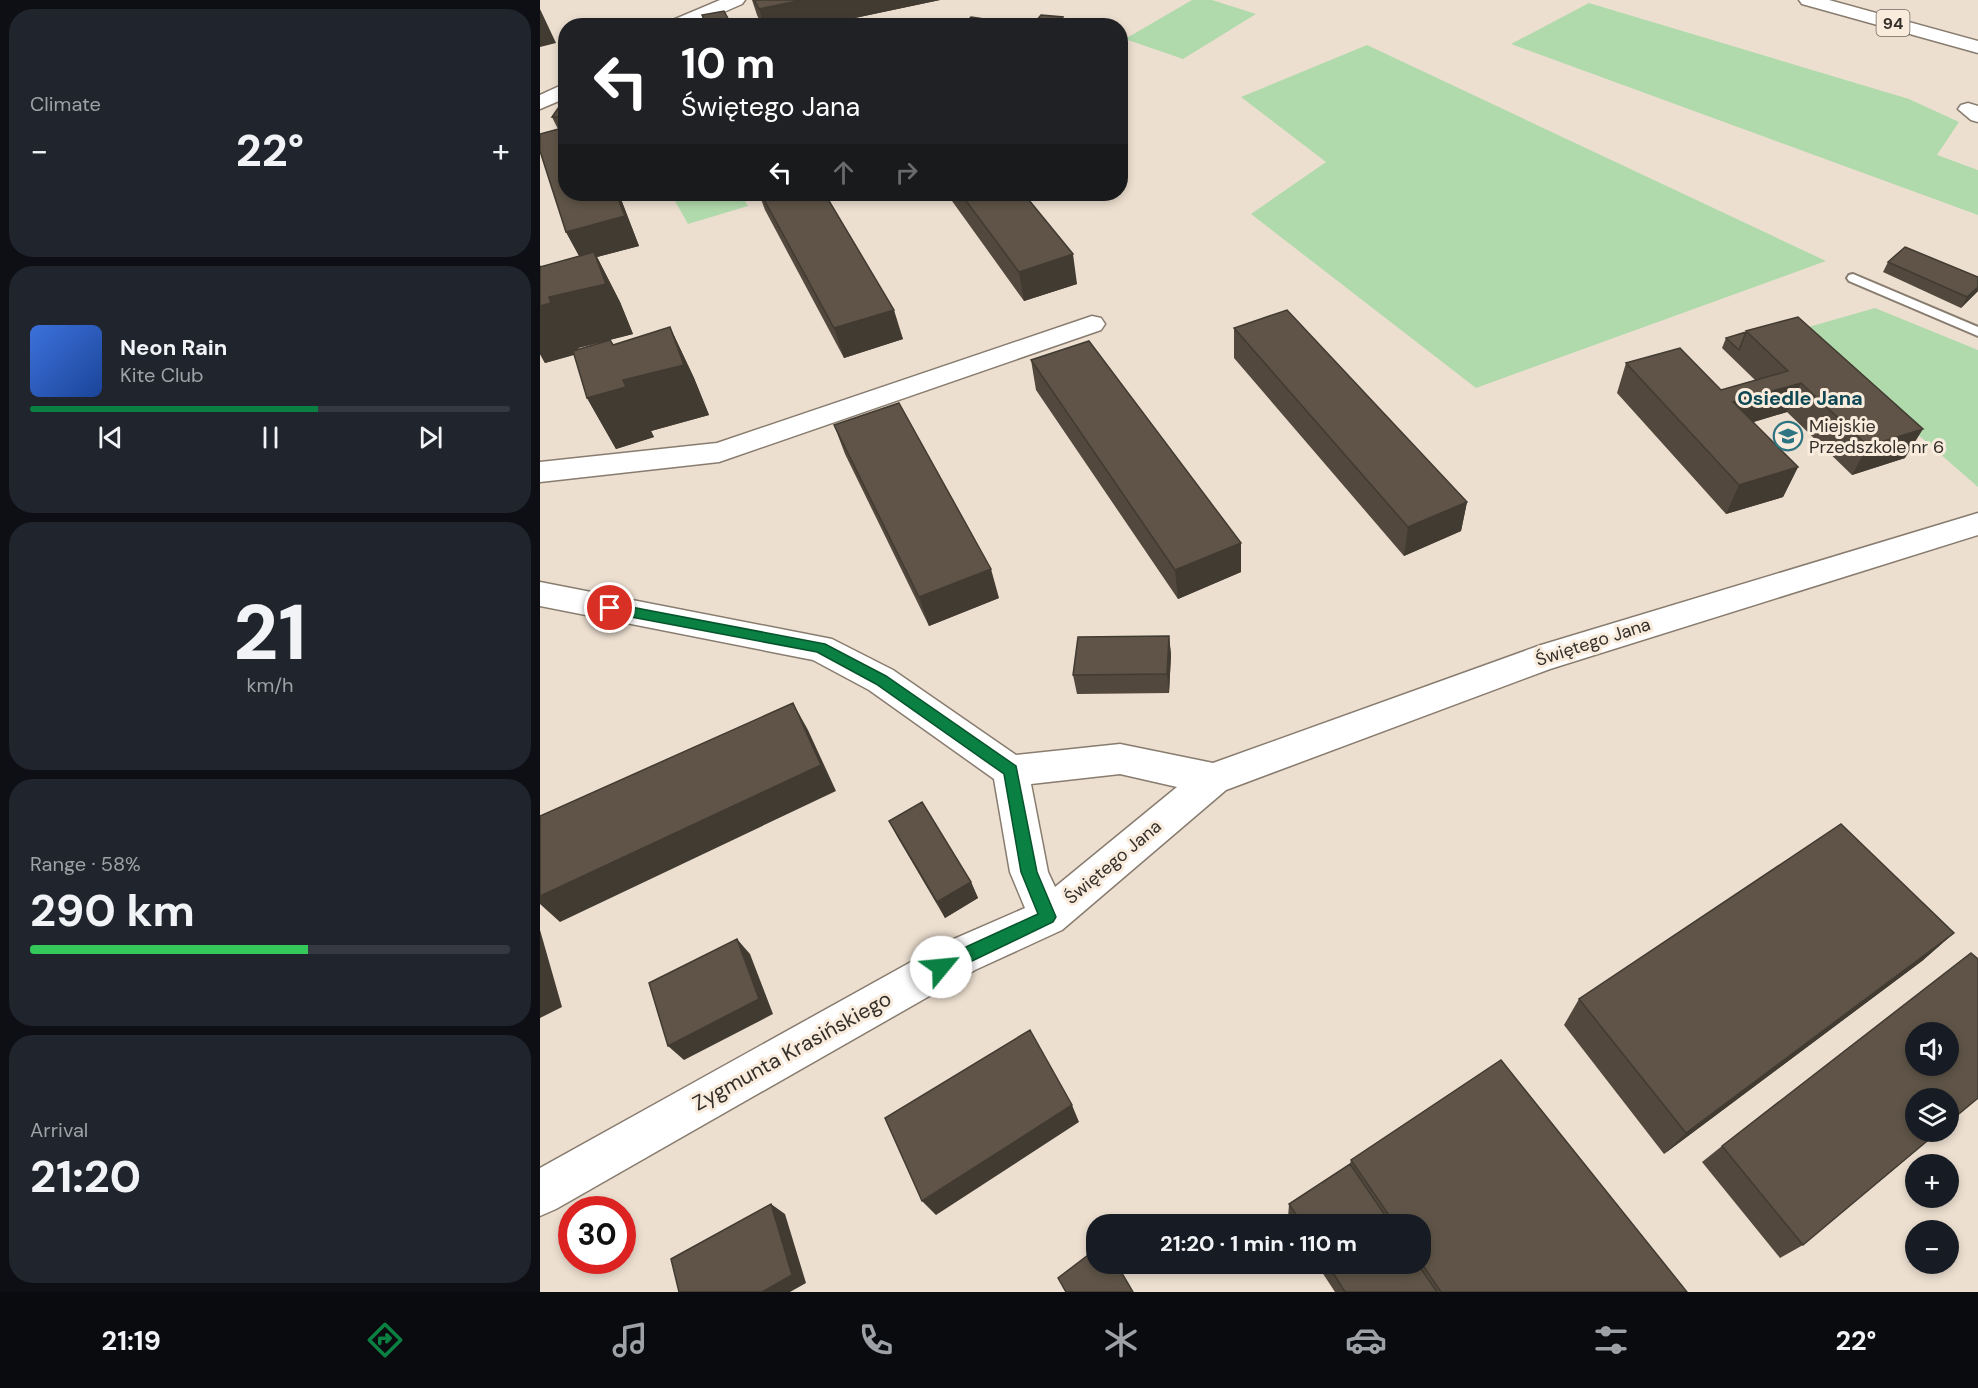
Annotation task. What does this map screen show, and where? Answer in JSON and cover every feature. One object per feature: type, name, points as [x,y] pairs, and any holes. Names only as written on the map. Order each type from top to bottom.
[{"type":"street","points":[[694,18],[736,0]]},
{"type":"street","name":"94","points":[[1808,0],[1978,47]]},
{"type":"street","points":[[540,103],[558,93]]},
{"type":"street","points":[[540,472],[719,452],[1092,324]]},
{"type":"street","name":"Świętego Jana","points":[[1011,771],[1029,872],[1048,917],[1213,779],[1541,658],[1968,525],[1978,524]]},
{"type":"street","points":[[540,594],[820,648],[881,680],[1011,771],[1120,759],[1213,779]]},
{"type":"street","name":"Zygmunta Krasińskiego","points":[[540,1193],[961,956],[1048,917]]},
{"type":"lane","points":[[1853,278],[1978,332]]},
{"type":"green space","points":[[1192,0],[1212,0],[1256,14],[1183,59],[1128,40],[1128,37]]},
{"type":"green space","points":[[1589,3],[1909,99],[1959,122],[1937,155],[1978,170],[1978,215],[1511,44]]},
{"type":"green space","points":[[1367,45],[1826,261],[1476,388],[1251,214],[1326,162],[1241,97]]},
{"type":"green space","points":[[675,201],[745,201],[748,206],[688,224]]},
{"type":"green space","points":[[1875,308],[1978,350],[1978,487],[1798,330]]},
{"type":"building","points":[[754,0],[802,0],[759,9]]},
{"type":"building","points":[[724,11],[728,18],[703,18],[702,15]]},
{"type":"building","points":[[1041,15],[1063,17],[1062,18],[1039,18]]},
{"type":"building","points":[[558,108],[558,117],[552,117]]},
{"type":"building","points":[[558,129],[558,201],[619,201],[625,216],[566,232],[540,151],[540,134]]},
{"type":"building","points":[[765,201],[829,201],[894,310],[834,328]]},
{"type":"building","points":[[966,201],[1030,201],[1073,254],[1019,272]]},
{"type":"building","points":[[1905,247],[1978,277],[1978,287],[1967,297],[1888,262]]},
{"type":"building","points":[[594,252],[606,284],[549,297],[551,303],[540,306],[540,267]]},
{"type":"building","points":[[1287,310],[1467,502],[1408,527],[1234,328]]},
{"type":"building","points":[[1798,317],[1923,429],[1868,446],[1801,383],[1733,402],[1798,467],[1739,485],[1626,363],[1680,348],[1721,390],[1788,371],[1746,331]]},
{"type":"building","points":[[670,327],[684,365],[623,380],[626,387],[587,398],[573,351],[610,340],[613,345]]},
{"type":"building","points":[[1746,332],[1739,350],[1726,338]]},
{"type":"building","points":[[1089,341],[1241,543],[1175,570],[1031,360]]},
{"type":"building","points":[[899,403],[991,569],[919,597],[834,425]]},
{"type":"building","points":[[1169,636],[1167,674],[1073,675],[1078,637]]},
{"type":"building","points":[[793,703],[821,765],[540,896],[540,816]]},
{"type":"building","points":[[922,802],[971,882],[937,902],[889,821]]},
{"type":"building","points":[[1841,824],[1954,933],[1686,1133],[1579,999]]},
{"type":"building","points":[[737,939],[759,999],[668,1046],[649,983]]},
{"type":"building","points":[[1971,953],[1978,959],[1978,1098],[1959,1114],[1959,1088],[1905,1088],[1905,1142],[1926,1142],[1912,1154],[1905,1154],[1905,1160],[1803,1245],[1722,1146]]},
{"type":"building","points":[[1030,1030],[1072,1105],[922,1201],[885,1118]]},
{"type":"building","points":[[1501,1060],[1687,1292],[1441,1292],[1429,1274],[1431,1274],[1431,1214],[1388,1214],[1351,1160]]},
{"type":"building","points":[[1350,1164],[1384,1214],[1296,1214],[1289,1204]]},
{"type":"building","points":[[771,1204],[792,1275],[762,1292],[679,1292],[671,1259]]},
{"type":"building","points":[[1086,1257],[1086,1274],[1122,1274],[1133,1292],[1066,1292],[1058,1278]]},
{"type":"building","points":[[1334,1274],[1425,1274],[1437,1292],[1345,1292]]},
{"type":"place","name":"Miejskie Przedszkole nr 6","points":[[1788,436]]},
{"type":"district","name":"Osiedle Jana","points":[[1800,398]]},
{"type":"route","points":[[610,608],[820,648],[881,680],[1011,771],[1029,872],[1048,917],[941,967]]}]
